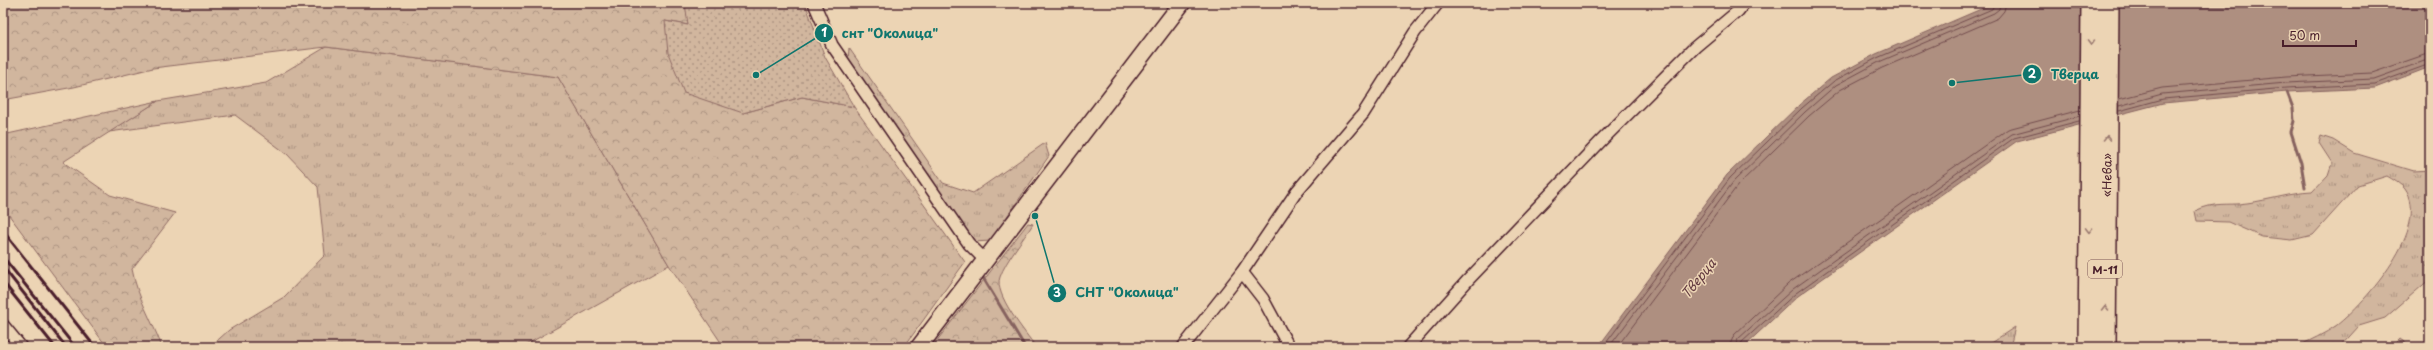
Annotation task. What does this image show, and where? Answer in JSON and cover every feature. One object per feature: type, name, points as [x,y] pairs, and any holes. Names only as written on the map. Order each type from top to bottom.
[{"type":"highway","name":"«Нева»","points":[[2092,3],[2105,347]]},
{"type":"highway","name":"«Нева»","points":[[2089,347],[2108,3]]},
{"type":"main road","points":[[919,347],[1182,3]]},
{"type":"street","points":[[814,3],[832,45],[969,244],[985,260]]},
{"type":"street","points":[[1183,347],[1242,272],[1297,191],[1363,114],[1415,32],[1438,3]]},
{"type":"street","points":[[1408,347],[1468,280],[1601,141],[1695,47],[1738,11],[1744,3]]},
{"type":"street","points":[[1242,272],[1264,299],[1290,347]]},
{"type":"street","points":[[3,325],[21,347]]},
{"type":"green space","points":[[3,3],[685,3],[689,25],[665,21],[743,113],[802,97],[854,107],[965,262],[904,347],[724,347],[669,265],[558,77],[326,47],[153,68],[74,87],[3,100]]},
{"type":"green space","points":[[685,3],[805,3],[825,57],[854,107],[802,97],[743,113],[684,93],[668,53],[665,21],[688,25]]},
{"type":"green space","points":[[326,47],[558,77],[669,265],[522,347],[210,347],[229,330],[284,297],[325,255],[318,187],[287,154],[235,115],[109,132],[158,101],[266,83]]},
{"type":"green space","points":[[849,48],[943,183],[973,193],[1045,143],[1049,156],[990,241],[974,242],[848,60]]},
{"type":"green space","points":[[158,101],[63,162],[110,195],[175,213],[132,269],[137,289],[162,347],[107,347],[3,207],[3,135]]},
{"type":"green space","points":[[2321,136],[2333,140],[2354,153],[2414,171],[2430,170],[2430,279],[2385,318],[2359,326],[2340,347],[2297,347],[2337,325],[2364,299],[2392,263],[2403,243],[2410,223],[2411,205],[2405,189],[2399,183],[2387,176],[2358,185],[2313,235],[2292,240],[2262,237],[2228,222],[2197,221],[2195,211],[2215,205],[2240,204],[2312,192],[2328,175],[2332,163],[2319,143]]},
{"type":"green space","points":[[1028,223],[1033,224],[1006,264],[1000,277],[999,284],[1001,293],[1006,303],[1018,323],[1036,347],[932,347]]},
{"type":"green space","points":[[2015,327],[2010,347],[1983,347],[1986,346]]},
{"type":"green space","points":[[2400,339],[2411,347],[2392,347]]},
{"type":"water","points":[[1995,3],[2430,3],[2430,67],[2375,88],[2287,92],[2163,103],[2017,141],[1798,296],[1743,347],[1598,347],[1727,175],[1799,105],[1831,78],[1876,54]]},
{"type":"waterway","points":[[2287,92],[2293,108],[2294,121],[2291,132],[2301,163],[2305,188]]},
{"type":"waterway","points":[[982,276],[1025,347]]},
{"type":"railway","points":[[3,231],[95,347]]},
{"type":"railway","points":[[3,257],[75,347]]},
{"type":"railway","points":[[3,267],[66,347]]},
{"type":"railway","points":[[3,282],[55,347]]},
{"type":"place","name":"снт \"Околица\"","points":[[756,75]]},
{"type":"place","name":"Тверца","points":[[1952,83]]},
{"type":"place","name":"СНТ \"Околица\"","points":[[1035,216]]}]
